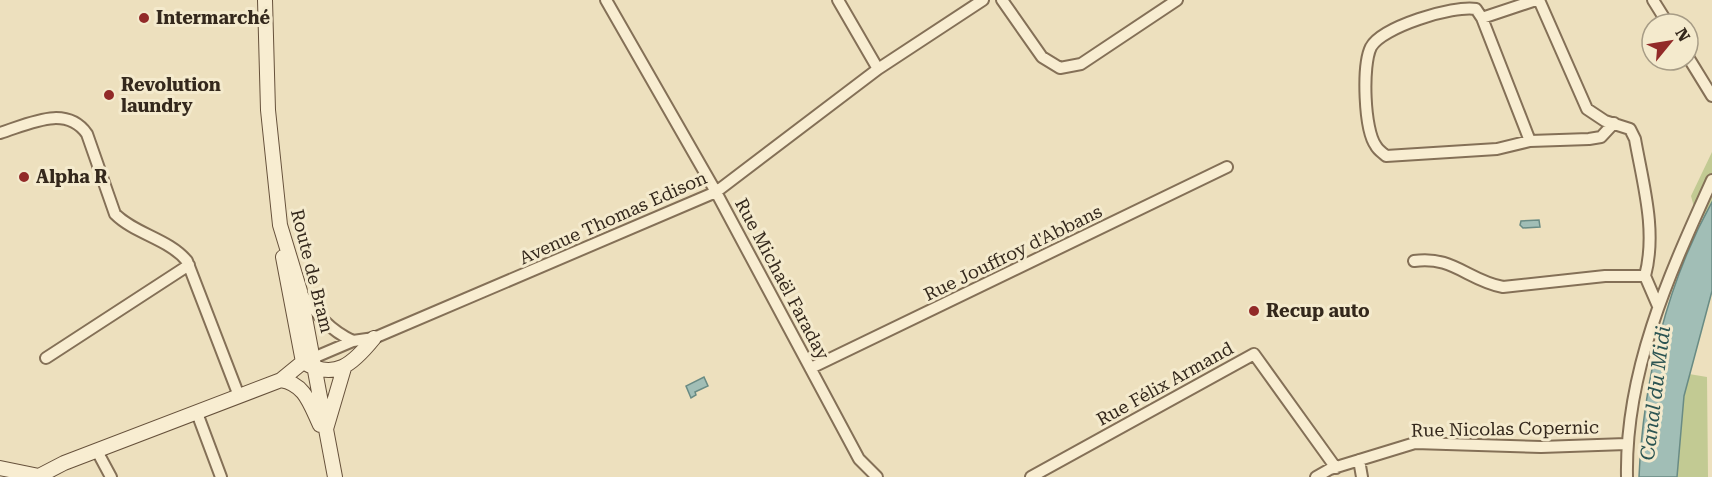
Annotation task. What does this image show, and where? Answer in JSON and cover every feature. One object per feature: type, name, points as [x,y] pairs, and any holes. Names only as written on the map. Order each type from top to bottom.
[{"type":"main road","name":"Route de Bram","points":[[266,0],[268,110],[280,225],[300,291],[311,363],[335,477]]},
{"type":"main road","points":[[280,225],[285,275],[311,363],[327,371],[344,368]]},
{"type":"main road","points":[[325,434],[344,368],[374,338]]},
{"type":"main road","points":[[0,468],[38,477],[64,463],[281,380],[311,363]]},
{"type":"main road","points":[[281,380],[293,382],[302,388],[325,434]]},
{"type":"street","name":"Rue Michaël Faraday","points":[[606,0],[716,192],[859,459],[877,477]]},
{"type":"street","points":[[838,0],[878,69]]},
{"type":"street","name":"Avenue Thomas Edison","points":[[311,363],[353,341],[374,338],[716,192],[878,69],[983,0]]},
{"type":"street","points":[[1002,0],[1042,57],[1060,68],[1081,64],[1177,0]]},
{"type":"street","points":[[1482,18],[1537,0],[1587,109],[1594,116],[1630,129],[1635,139],[1647,205],[1650,258],[1645,276],[1658,306]]},
{"type":"street","points":[[1530,141],[1482,18],[1476,9],[1465,7],[1421,17],[1372,45],[1366,62],[1365,102],[1374,145],[1386,156],[1399,157],[1497,149],[1530,141],[1601,137],[1614,123]]},
{"type":"street","points":[[1697,72],[1712,96]]},
{"type":"street","points":[[0,133],[59,116],[75,122],[87,134],[115,214],[125,224],[183,256],[189,265],[239,396]]},
{"type":"street","name":"Rue Jouffroy d'Abbans","points":[[811,368],[1227,167]]},
{"type":"street","points":[[1627,477],[1626,444],[1646,338],[1712,180]]},
{"type":"street","points":[[1414,261],[1430,259],[1445,261],[1489,284],[1503,287],[1605,276],[1645,276]]},
{"type":"street","points":[[46,358],[189,265]]},
{"type":"street","points":[[300,291],[321,320],[337,334],[353,341]]},
{"type":"street","name":"Rue Félix Armand","points":[[1031,477],[1254,354],[1336,468]]},
{"type":"street","points":[[197,412],[221,477]]},
{"type":"street","name":"Rue Nicolas Copernic","points":[[1317,477],[1336,468],[1414,443],[1520,447],[1626,444]]},
{"type":"street","points":[[98,451],[111,477]]},
{"type":"street","points":[[1359,460],[1362,477]]},
{"type":"green space","points":[[1712,152],[1712,202],[1703,217],[1694,207],[1691,196]]},
{"type":"green space","points":[[1689,374],[1707,377],[1708,477],[1677,477],[1684,396]]},
{"type":"water","name":"Canal du Midi","points":[[1712,202],[1712,291],[1684,396],[1677,477],[1639,477],[1646,406],[1660,335],[1682,267]]},
{"type":"water","points":[[1539,220],[1540,227],[1523,228],[1520,225],[1521,221]]},
{"type":"water","points":[[704,377],[708,386],[695,392],[696,395],[691,398],[686,386]]},
{"type":"place","name":"Intermarché","points":[[144,18]]},
{"type":"place","name":"Revolution laundry","points":[[109,95]]},
{"type":"place","name":"Alpha R","points":[[24,177]]},
{"type":"place","name":"Recup auto","points":[[1254,311]]}]
